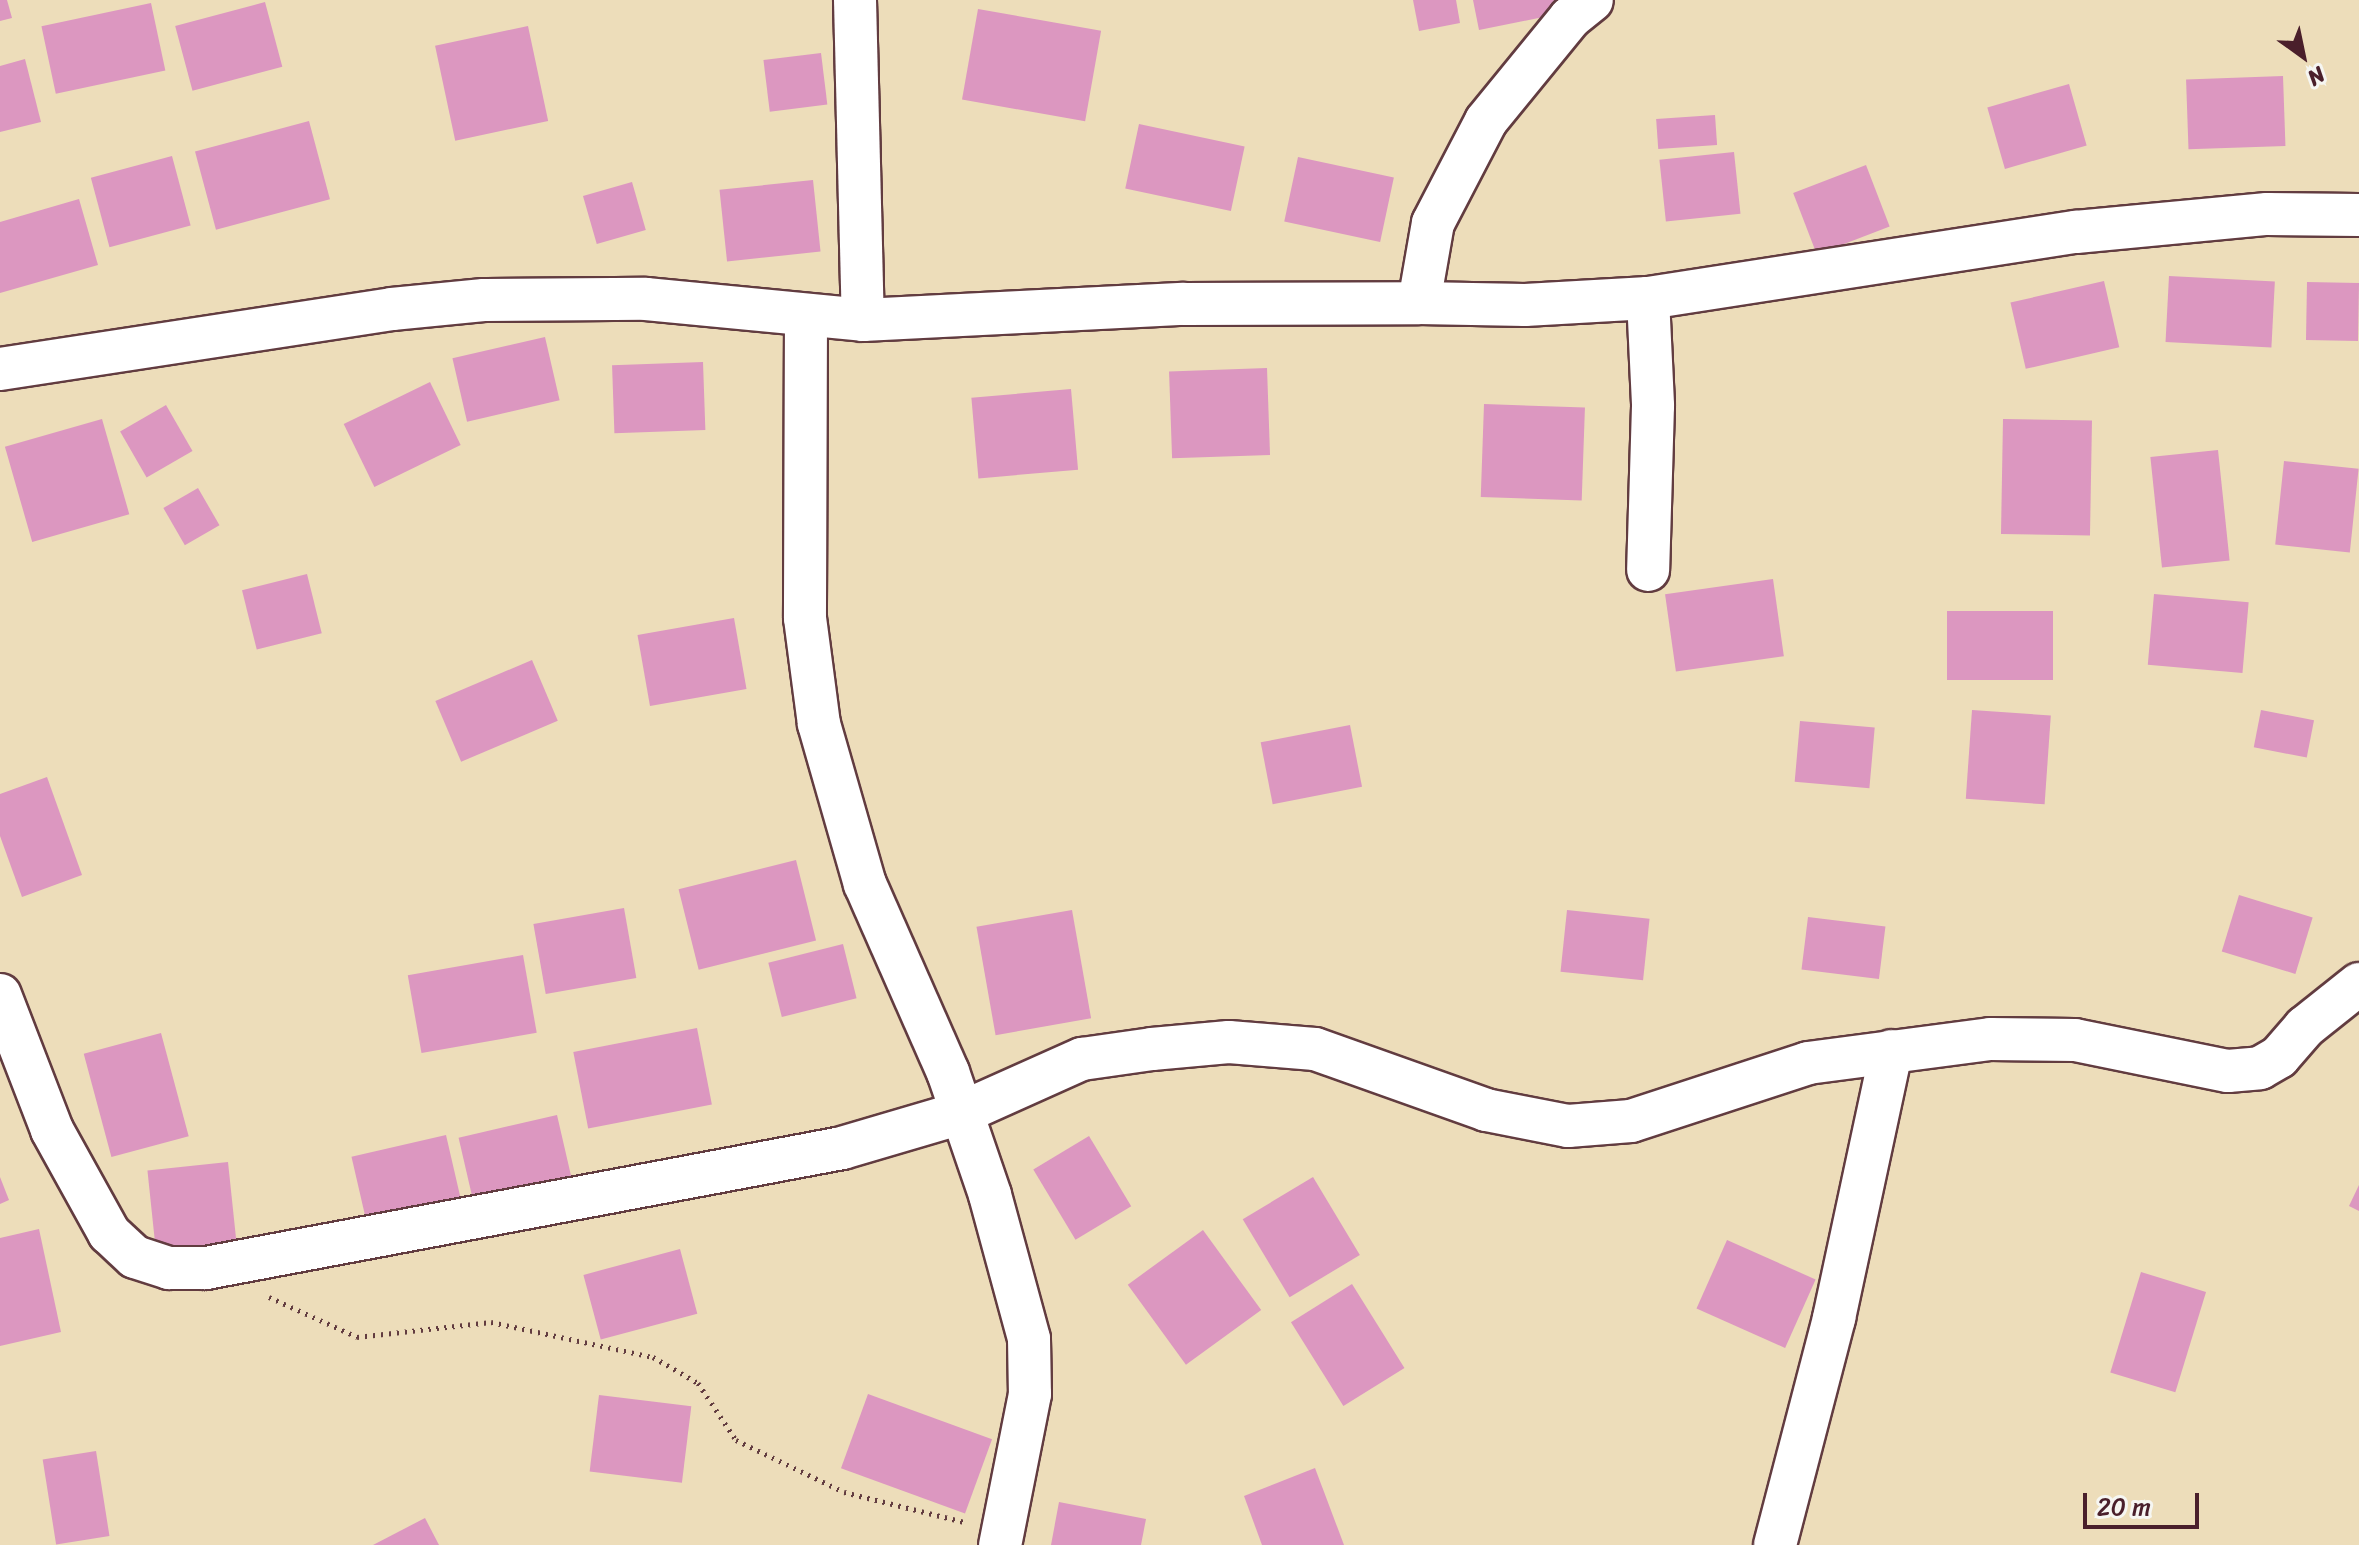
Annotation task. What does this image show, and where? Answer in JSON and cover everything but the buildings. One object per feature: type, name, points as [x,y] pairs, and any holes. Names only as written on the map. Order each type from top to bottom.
[{"type":"street","points":[[855,0],[863,320]]},
{"type":"street","points":[[1419,303],[1433,223],[1486,121],[1570,18],[1592,0]]},
{"type":"street","points":[[0,369],[392,309],[484,300],[646,299],[806,318],[863,320],[1184,304],[1525,305],[1648,298],[2076,232],[2267,214],[2359,215]]},
{"type":"street","points":[[1648,298],[1653,406],[1648,570]]},
{"type":"street","points":[[806,318],[805,618],[819,724],[865,884],[948,1072],[1006,1245],[1029,1339],[1030,1394],[1002,1537]]},
{"type":"street","points":[[0,995],[18,1052],[82,1191],[109,1233],[135,1257],[169,1268],[206,1268],[524,1212],[842,1148],[961,1113],[1082,1059],[1229,1042],[1315,1049],[1486,1110],[1568,1126],[1631,1121],[1808,1063],[1990,1039],[2075,1040],[2228,1071],[2260,1068],[2279,1057],[2305,1027],[2359,984]]},
{"type":"street","points":[[1775,1545],[1852,1243],[1891,1051]]},
{"type":"path","points":[[261,1293],[357,1337],[491,1322],[653,1357],[698,1383],[736,1440],[749,1447],[844,1492],[1002,1537]]}]
